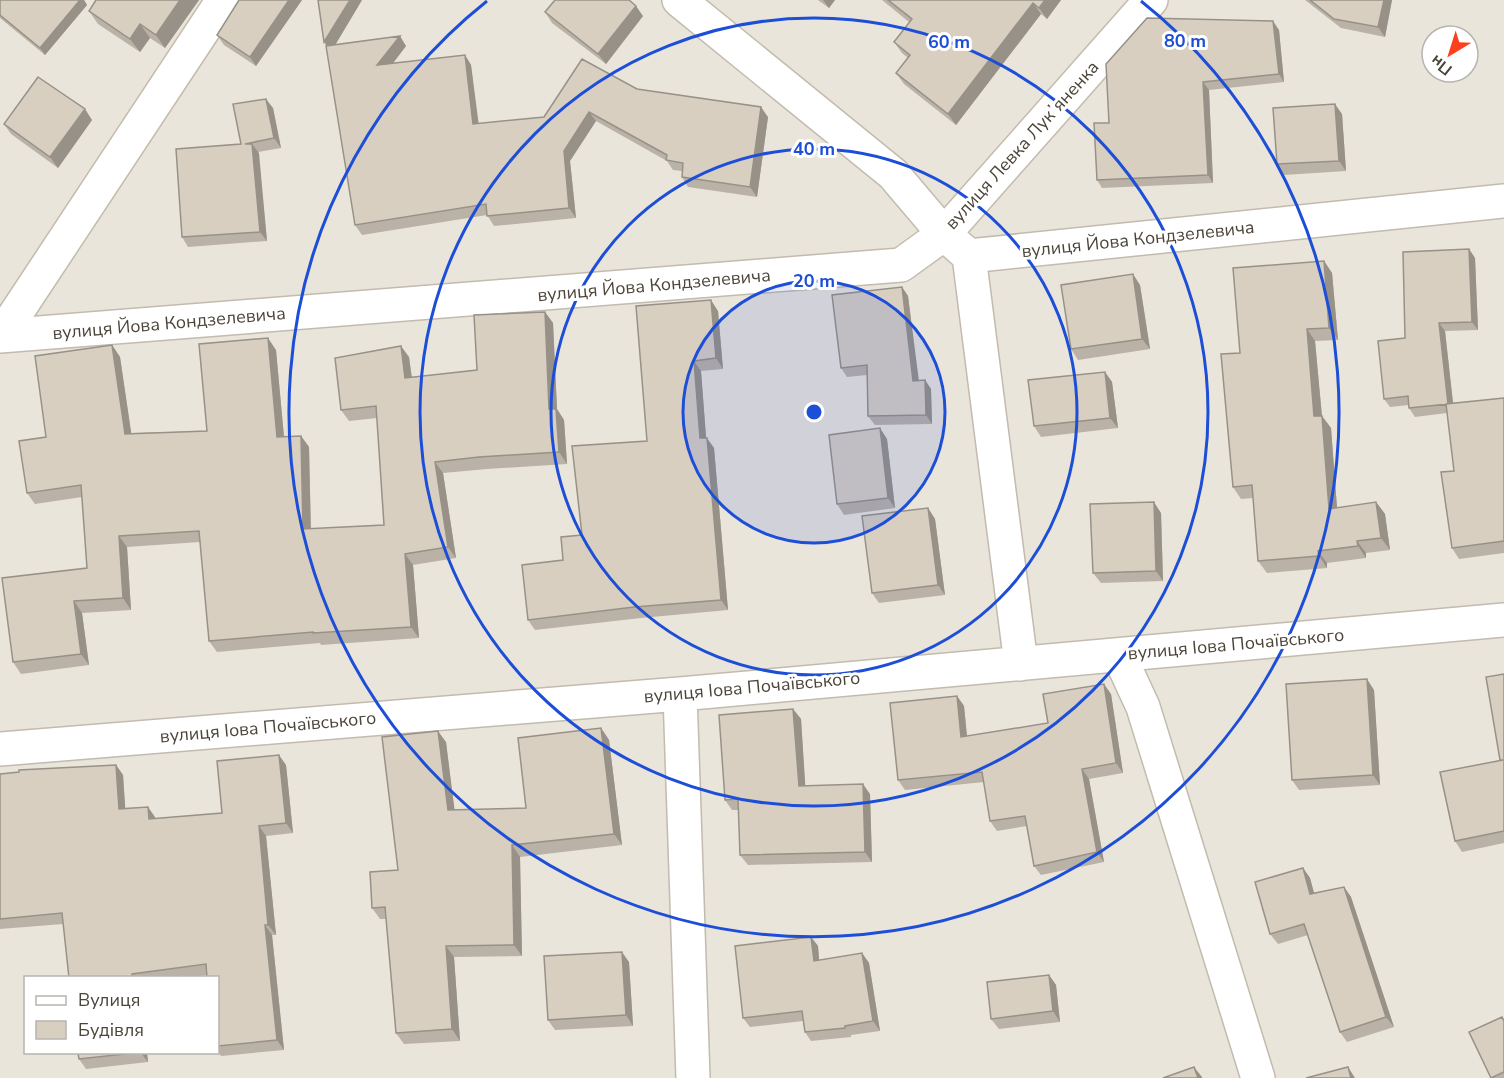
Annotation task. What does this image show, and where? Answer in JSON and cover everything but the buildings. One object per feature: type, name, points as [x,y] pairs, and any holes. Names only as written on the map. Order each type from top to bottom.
[{"type":"street","points":[[1,336],[223,0]]},
{"type":"street","name":"вулиця Левка Лукʼяненка","points":[[679,0],[892,174],[944,234],[1151,0]]},
{"type":"street","name":"вулиця Йова Кондзелевича","points":[[969,256],[1504,201]]},
{"type":"street","points":[[944,234],[969,256],[1021,664]]},
{"type":"street","name":"вулиця Йова Кондзелевича","points":[[1,336],[901,265],[944,234]]},
{"type":"street","name":"вулиця Іова Почаївського","points":[[0,749],[680,694],[1504,620]]},
{"type":"street","points":[[1119,655],[1143,707],[1258,1078]]},
{"type":"street","points":[[680,694],[693,1078]]},
{"type":"shaded area","points":[[0,0],[1504,0],[1504,1078],[0,1078]]}]
